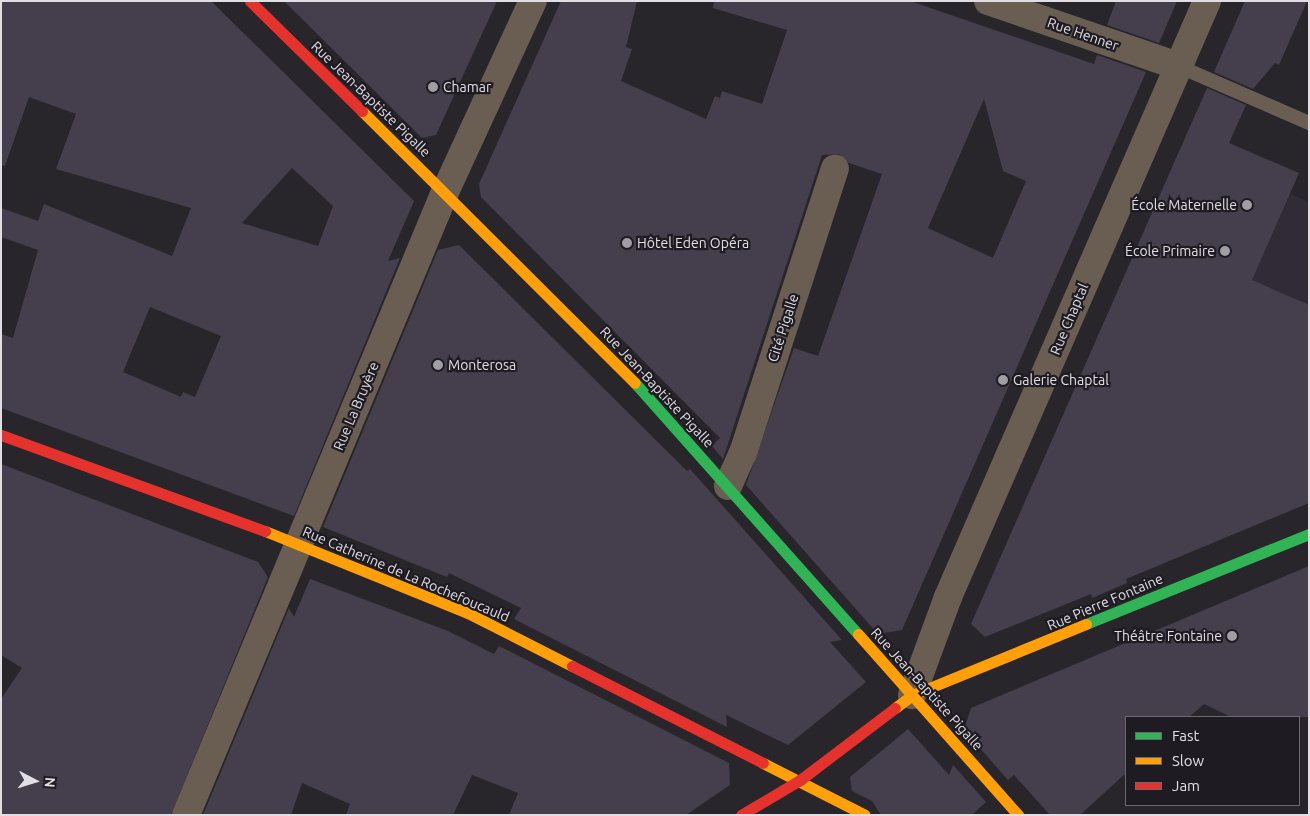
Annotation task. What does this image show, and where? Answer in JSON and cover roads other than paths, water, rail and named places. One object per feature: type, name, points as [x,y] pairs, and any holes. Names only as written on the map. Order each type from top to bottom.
[{"type":"street","name":"Rue Jean-Baptiste Pigalle","points":[[250,1],[446,192],[617,363],[1018,815]]},
{"type":"street","name":"Rue La Bruyère","points":[[186,815],[446,192],[533,1]]},
{"type":"street","name":"Rue Henner","points":[[988,1],[1178,66]]},
{"type":"street","name":"Rue Chaptal","points":[[912,695],[948,597],[1178,66],[1208,1]]},
{"type":"street","name":"Cité Pigalle","points":[[728,486],[742,453],[835,169]]},
{"type":"street","name":"Rue Catherine de La Rochefoucauld","points":[[1,435],[299,544],[468,613],[800,780],[865,815]]},
{"type":"street","name":"Rue Pierre Fontaine","points":[[741,815],[800,780],[912,695],[1309,534]]},
{"type":"lane","points":[[1178,66],[1309,123]]},
{"type":"place","name":"Chamar","points":[[433,87]]},
{"type":"place","name":"École Maternelle","points":[[1247,205]]},
{"type":"place","name":"Hôtel Eden Opéra","points":[[627,243]]},
{"type":"place","name":"École Primaire","points":[[1225,251]]},
{"type":"place","name":"Monterosa","points":[[438,365]]},
{"type":"place","name":"Galerie Chaptal","points":[[1003,380]]},
{"type":"place","name":"Théâtre Fontaine","points":[[1232,636]]}]
